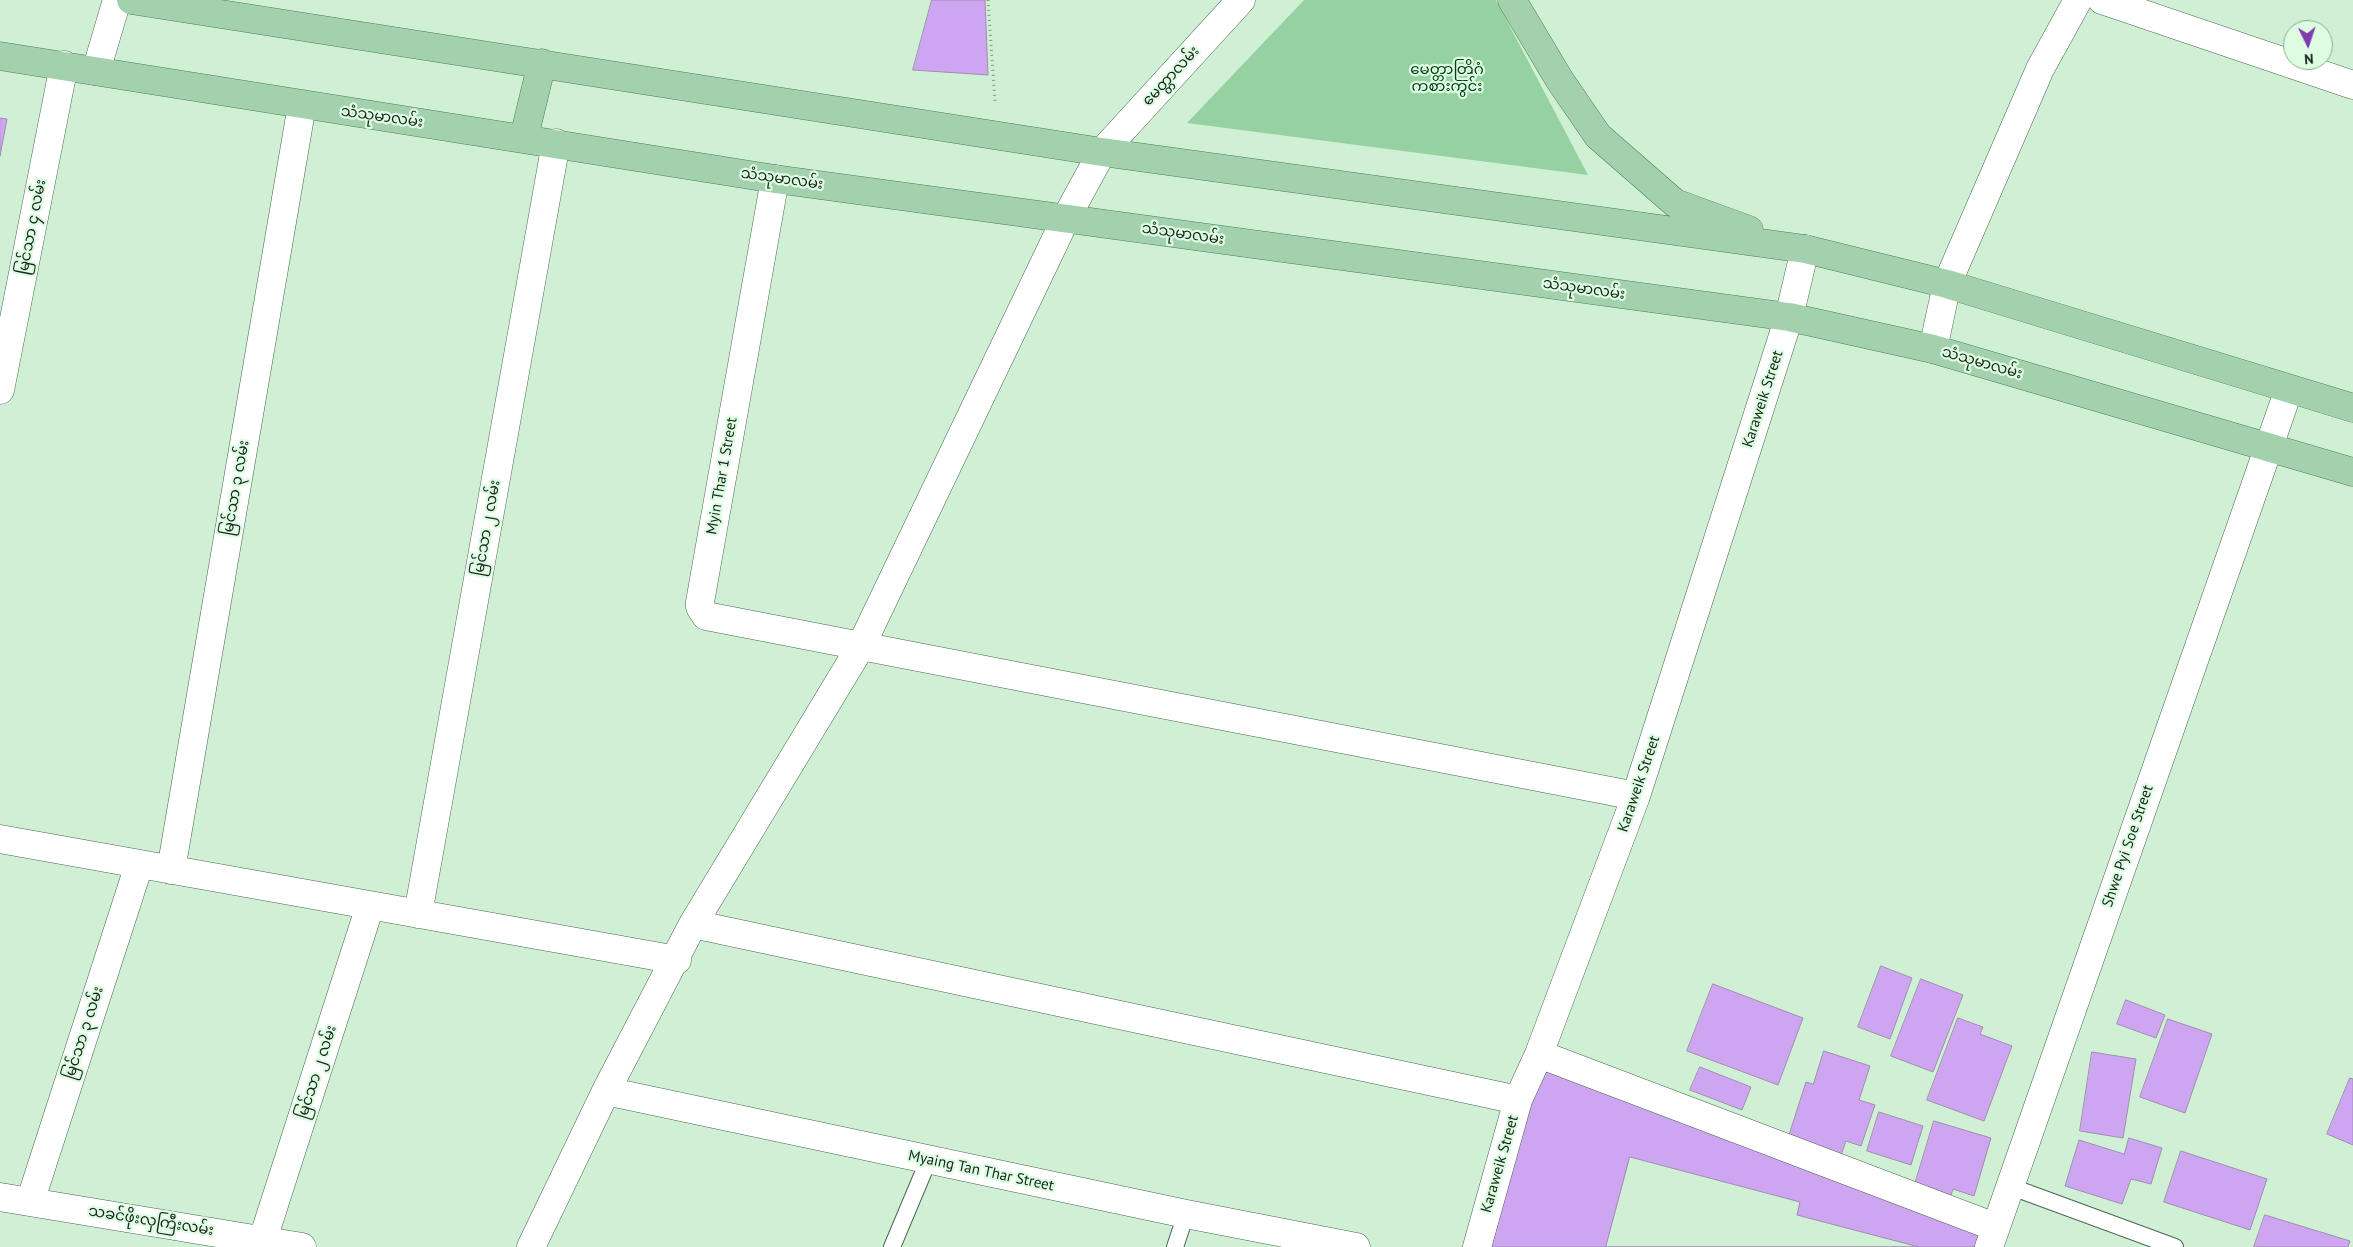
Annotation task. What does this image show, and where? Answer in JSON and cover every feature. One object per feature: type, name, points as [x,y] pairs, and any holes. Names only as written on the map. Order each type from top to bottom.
[{"type":"main road","points":[[131,0],[1102,152],[1805,249]]},
{"type":"main road","points":[[1512,0],[1559,79],[1598,136],[1675,203],[1805,249],[1947,284],[2353,408]]},
{"type":"main road","name":"သံသုမာလမ်း","points":[[0,56],[302,105],[524,137],[775,179],[1789,317],[1932,349],[2353,472]]},
{"type":"main road","points":[[524,137],[542,63]]},
{"type":"street","points":[[96,71],[117,0]]},
{"type":"street","name":"မေတ္တာလမ်း","points":[[531,1247],[606,1091],[677,960],[693,924],[860,646],[1066,218],[1102,152],[1241,0]]},
{"type":"street","points":[[1932,349],[1947,284],[2040,69],[2078,0]]},
{"type":"street","points":[[2102,0],[2353,85]]},
{"type":"street","name":"မြင်သာ ၄ လမ်း","points":[[0,390],[64,65]]},
{"type":"street","name":"မြင်သာ ၃ လမ်း","points":[[171,870],[302,105]]},
{"type":"street","name":"မြင်သာ ၂ လမ်း","points":[[418,914],[556,143]]},
{"type":"street","name":"Myin Thar 1 Street","points":[[775,179],[700,607],[706,616],[1636,796]]},
{"type":"street","name":"Karaweik Street","points":[[1477,1247],[1518,1100],[1539,1054],[1636,796],[1789,317],[1805,249]]},
{"type":"street","name":"Shwe Pyi Soe Street","points":[[1992,1237],[2289,389]]},
{"type":"street","points":[[0,840],[677,960]]},
{"type":"street","name":"မြင်သာ ၃ လမ်း","points":[[30,1202],[139,865]]},
{"type":"street","name":"မြင်သာ ၂ လမ်း","points":[[263,1239],[370,906]]},
{"type":"street","points":[[693,924],[1518,1100]]},
{"type":"street","points":[[1539,1054],[1992,1237]]},
{"type":"street","name":"Myaing Tan Thar Street","points":[[606,1091],[1186,1214],[1356,1247]]},
{"type":"street","name":"သခင်ဖိုးလှကြီးလမ်း","points":[[0,1197],[263,1239],[302,1247]]},
{"type":"lane","points":[[892,1247],[929,1159]]},
{"type":"lane","points":[[2009,1186],[2175,1247]]},
{"type":"lane","points":[[1175,1247],[1186,1214]]},
{"type":"path","points":[[988,0],[997,135]]},
{"type":"green space","name":"မေတ္တာတြိဂံ ကစားကွင်း","points":[[1304,0],[1496,0],[1588,175],[1187,123]]},
{"type":"building","points":[[932,0],[985,0],[988,75],[913,70]]},
{"type":"building","points":[[0,118],[7,119],[0,156]]},
{"type":"building","points":[[1881,966],[1912,978],[1890,1039],[1858,1027]]},
{"type":"building","points":[[1921,979],[1963,995],[1933,1072],[1891,1056]]},
{"type":"building","points":[[1713,984],[1803,1018],[1778,1085],[1687,1051]]},
{"type":"building","points":[[2126,1000],[2165,1015],[2156,1038],[2117,1024]]},
{"type":"building","points":[[1958,1018],[1983,1027],[1980,1034],[2012,1046],[1984,1121],[1927,1100]]},
{"type":"building","points":[[2168,1019],[2212,1034],[2185,1113],[2140,1097]]},
{"type":"building","points":[[1824,1051],[1870,1066],[1859,1100],[1875,1105],[1861,1146],[1846,1141],[1840,1158],[1787,1141],[1806,1082],[1813,1084]]},
{"type":"building","points":[[2092,1052],[2136,1059],[2123,1138],[2080,1131]]},
{"type":"building","points":[[1539,1054],[1995,1227],[1989,1247],[1477,1247]]},
{"type":"building","points":[[1700,1067],[1751,1087],[1742,1110],[1690,1090]]},
{"type":"building","points":[[2350,1078],[2353,1079],[2353,1145],[2327,1134]]},
{"type":"building","points":[[1879,1112],[1923,1126],[1911,1165],[1867,1151]]},
{"type":"building","points":[[1934,1121],[1991,1138],[1974,1196],[1953,1189],[1949,1202],[1913,1191]]},
{"type":"building","points":[[2129,1138],[2162,1148],[2151,1184],[2131,1179],[2122,1204],[2065,1186],[2079,1140],[2124,1154]]},
{"type":"building","points":[[2181,1151],[2267,1179],[2250,1230],[2164,1202]]},
{"type":"building","points":[[1630,1157],[1800,1202],[1797,1215],[1919,1247],[1606,1247]]},
{"type":"building","points":[[2265,1215],[2350,1241],[2348,1247],[2254,1247]]}]
